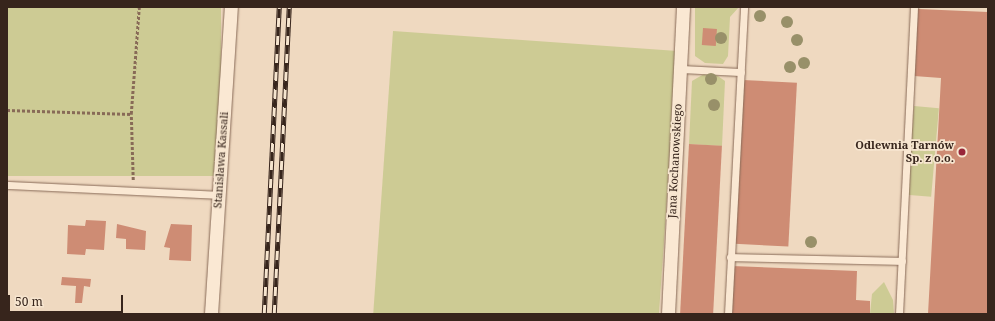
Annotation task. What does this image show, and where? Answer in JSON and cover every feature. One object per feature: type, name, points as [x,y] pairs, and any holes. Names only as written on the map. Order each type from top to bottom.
[{"type":"street","name":"Stanisława Kassali","points":[[211,314],[231,7]]},
{"type":"street","name":"Jana Kochanowskiego","points":[[668,314],[683,7]]},
{"type":"lane","points":[[728,314],[744,7]]},
{"type":"lane","points":[[899,314],[914,7]]},
{"type":"lane","points":[[680,69],[741,72]]},
{"type":"lane","points":[[7,185],[218,195]]},
{"type":"lane","points":[[730,257],[902,261]]},
{"type":"path","points":[[134,192],[131,114],[139,7]]},
{"type":"path","points":[[7,110],[131,114]]},
{"type":"shaded area","points":[[7,7],[221,7],[221,176],[7,176]]},
{"type":"shaded area","points":[[695,7],[739,7],[730,17],[728,56],[723,64],[705,63],[695,56]]},
{"type":"shaded area","points":[[393,31],[677,51],[659,314],[373,314]]},
{"type":"shaded area","points":[[704,74],[715,74],[725,81],[722,146],[689,144],[692,81]]},
{"type":"shaded area","points":[[914,106],[939,108],[931,197],[906,195]]},
{"type":"shaded area","points":[[884,282],[893,300],[894,314],[870,314],[872,294]]},
{"type":"building","name":"Odlewnia Tarnów Sp. z o.o.","points":[[918,9],[988,12],[988,314],[928,314],[941,78],[914,76]]},
{"type":"building","points":[[703,28],[717,29],[716,46],[702,45]]},
{"type":"building","points":[[743,80],[797,83],[788,247],[734,244]]},
{"type":"building","points":[[689,144],[722,146],[713,314],[680,314]]},
{"type":"building","points":[[86,220],[106,221],[104,250],[86,249],[85,255],[67,254],[68,225],[85,226]]},
{"type":"building","points":[[117,224],[146,231],[145,250],[126,249],[126,239],[116,238]]},
{"type":"building","points":[[171,224],[192,225],[191,261],[169,260],[170,248],[164,247]]},
{"type":"building","points":[[732,266],[857,271],[856,300],[870,301],[870,314],[730,314]]},
{"type":"building","points":[[62,277],[91,279],[90,287],[84,286],[82,303],[75,303],[76,286],[61,285]]},
{"type":"railway","points":[[264,314],[279,7]]},
{"type":"railway","points":[[274,314],[289,7]]},
{"type":"place","name":"Odlewnia Tarnów Sp. z o.o.","points":[[962,152]]}]
